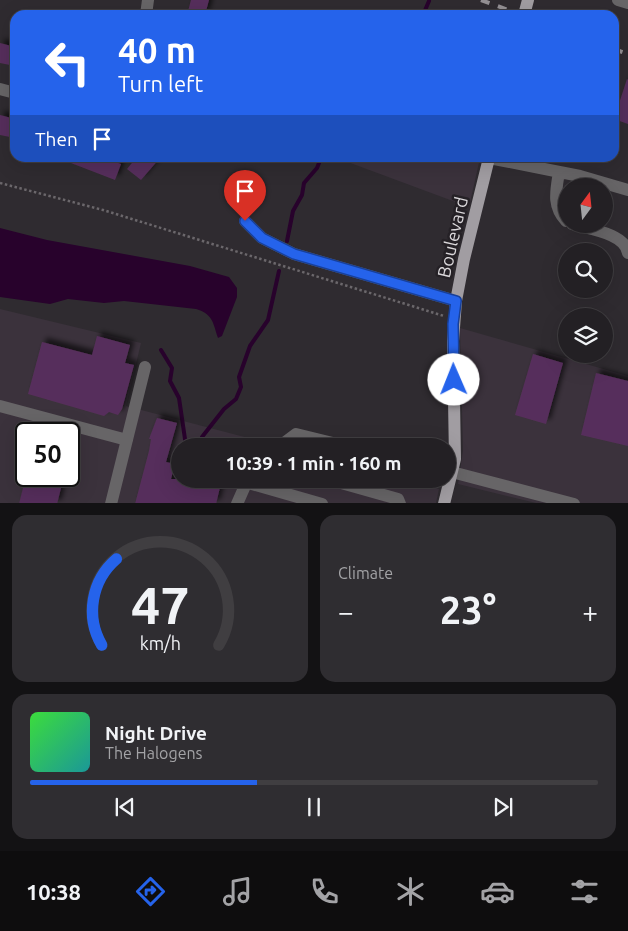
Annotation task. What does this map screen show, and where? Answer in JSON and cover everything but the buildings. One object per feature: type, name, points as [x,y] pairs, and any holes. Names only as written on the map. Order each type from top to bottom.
[{"type":"main road","name":"Boulevard","points":[[455,438],[454,319],[456,301],[464,259],[488,162]]},
{"type":"main road","name":"Boulevard","points":[[444,503],[447,488]]},
{"type":"street","points":[[618,0],[628,3]]},
{"type":"street","points":[[509,162],[559,172],[628,190]]},
{"type":"street","points":[[558,178],[559,172]]},
{"type":"street","points":[[558,179],[555,200],[558,210]]},
{"type":"street","points":[[245,221],[262,238],[294,254],[456,301]]},
{"type":"street","points":[[600,233],[616,238],[627,249],[628,253]]},
{"type":"street","points":[[111,503],[145,367]]},
{"type":"street","points":[[0,406],[127,440]]},
{"type":"street","points":[[291,438],[296,434],[312,438]]},
{"type":"street","points":[[456,474],[570,503]]},
{"type":"street","points":[[237,503],[243,488]]},
{"type":"street","points":[[271,488],[319,503]]},
{"type":"street","points":[[359,488],[398,499],[400,503]]},
{"type":"path","points":[[0,183],[76,202],[454,319]]},
{"type":"shaded area","points":[[348,162],[479,162],[469,207]]},
{"type":"shaded area","points":[[0,228],[47,240],[190,266],[229,277],[237,288],[237,297],[222,336],[218,338],[209,316],[196,309],[124,301],[104,303],[68,299],[50,304],[0,297]]},
{"type":"shaded area","points":[[0,309],[141,343],[126,406],[248,438],[171,438],[171,488],[435,488],[439,489],[436,503],[0,503]]},
{"type":"shaded area","points":[[460,328],[558,356],[558,363],[582,363],[628,376],[628,503],[536,503],[458,484],[463,451]]},
{"type":"waterway","points":[[425,10],[429,1]]},
{"type":"waterway","points":[[287,241],[293,211],[302,195],[304,183],[317,168],[319,162]]},
{"type":"waterway","points":[[202,438],[224,409],[236,399],[241,387],[239,377],[250,346],[268,320],[279,271]]},
{"type":"waterway","points":[[161,350],[172,368],[170,381],[179,398],[185,438]]},
{"type":"railway","points":[[481,0],[508,10]]},
{"type":"railway","points":[[619,51],[628,54]]},
{"type":"route","points":[[245,221],[262,238],[294,254],[456,301],[453,324],[454,380]]}]
